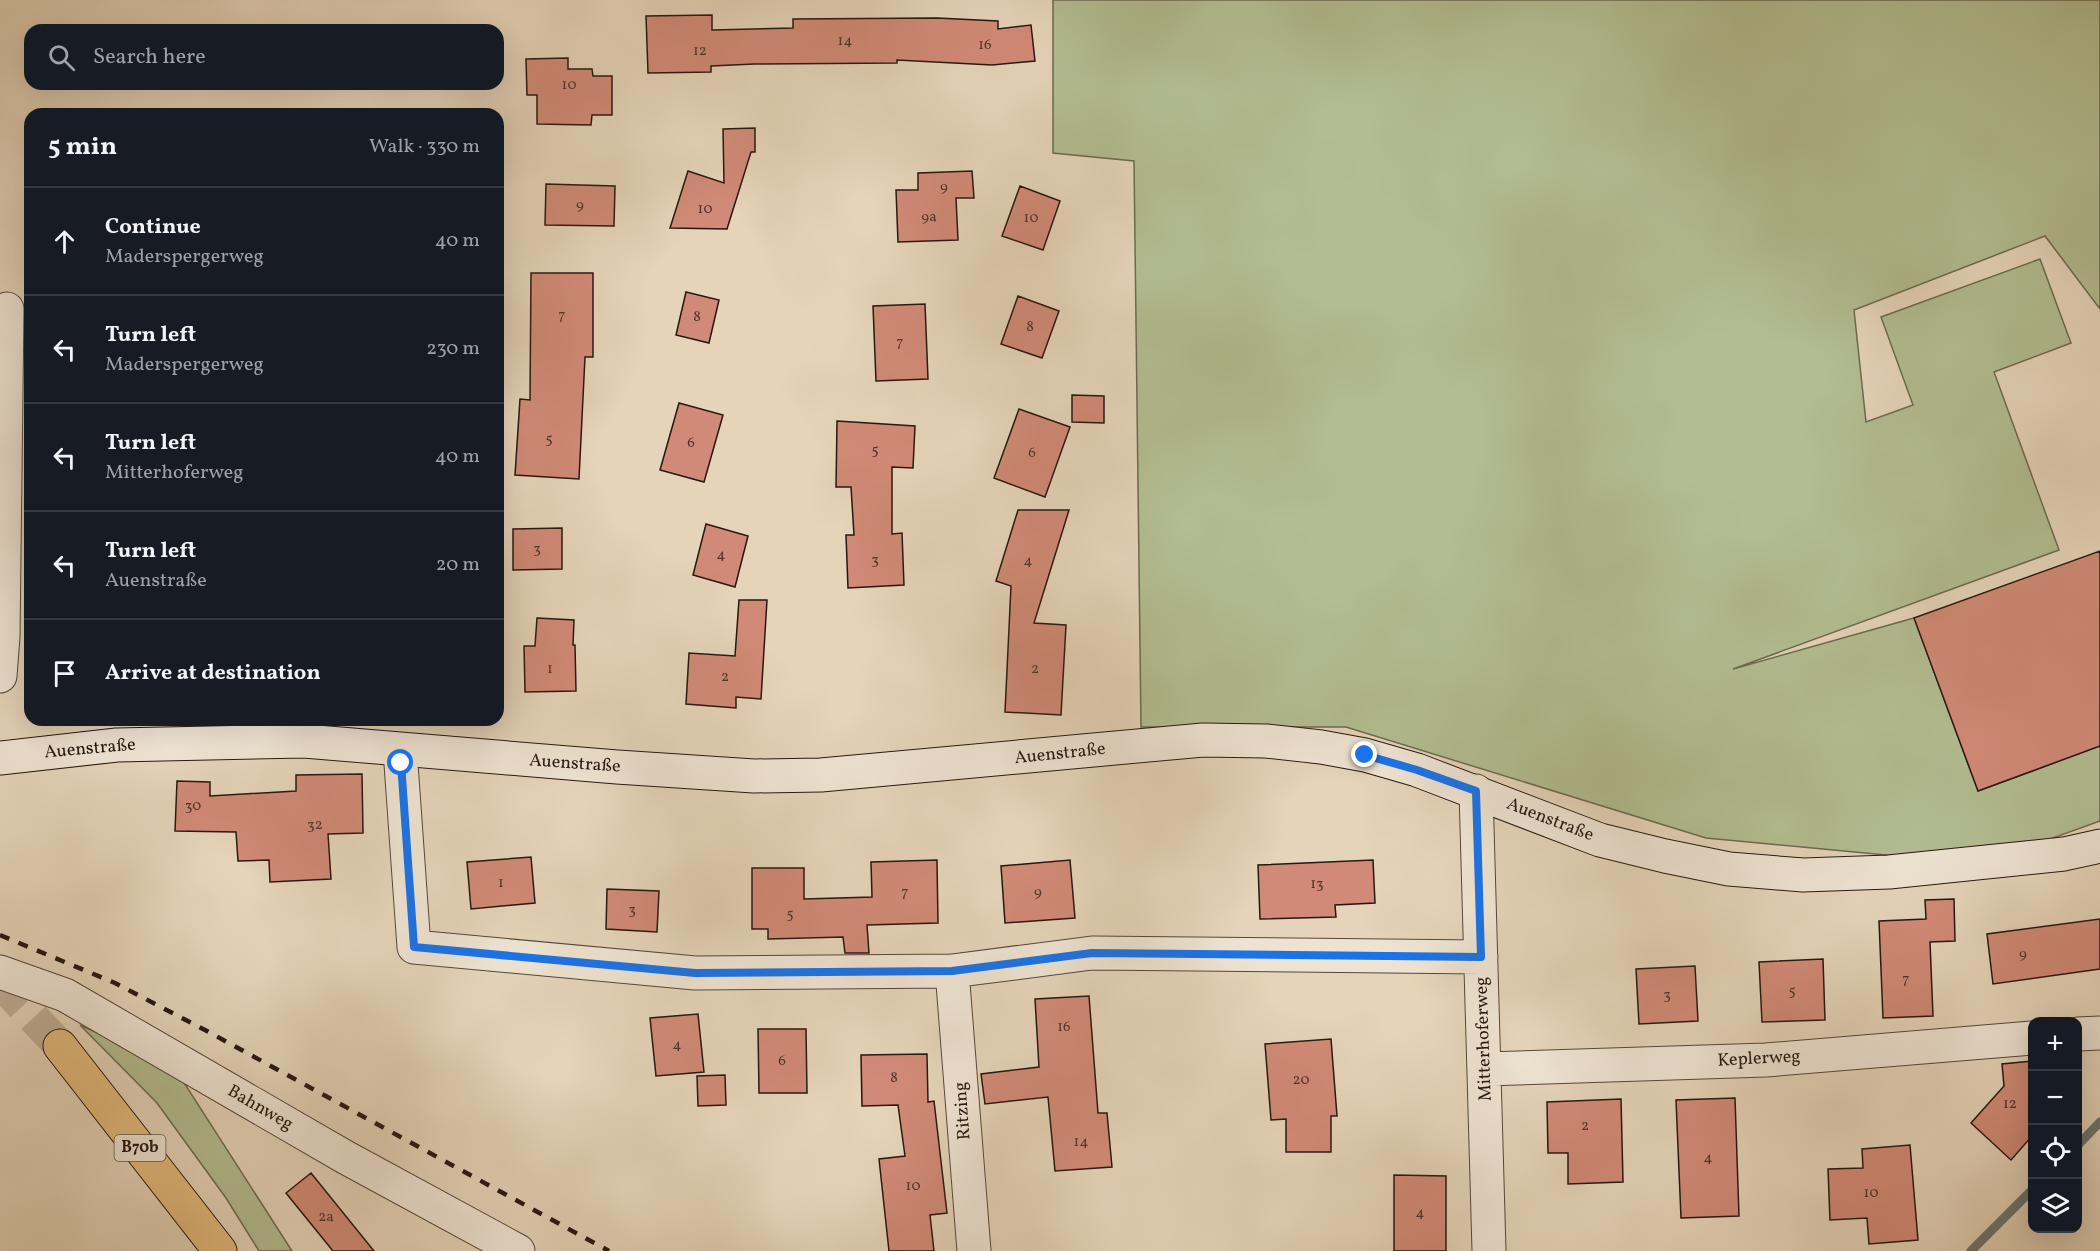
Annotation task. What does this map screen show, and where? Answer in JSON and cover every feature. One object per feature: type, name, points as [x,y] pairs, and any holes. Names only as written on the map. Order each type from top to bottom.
[{"type":"main road","name":"B70b","points":[[60,1046],[220,1251]]},
{"type":"street","points":[[0,676],[3,637],[7,309]]},
{"type":"street","name":"Auenstraße","points":[[0,758],[117,745],[304,741],[754,776],[821,775],[1203,740],[1266,741],[1365,755],[1476,791],[1600,840],[1729,869],[1803,875],[1889,872],[2052,855],[2100,846]]},
{"type":"street","points":[[400,750],[414,947],[695,973],[952,971],[1092,953],[1481,957]]},
{"type":"street","name":"Mitterhoferweg","points":[[1476,791],[1489,1251]]},
{"type":"street","name":"Ritzing","points":[[952,971],[974,1251]]},
{"type":"street","name":"Bahnweg","points":[[0,972],[65,995],[345,1157],[518,1251]]},
{"type":"street","points":[[2082,1034],[2100,1033]]},
{"type":"street","name":"Keplerweg","points":[[1485,1069],[1766,1060],[2028,1038]]},
{"type":"green space","points":[[1053,0],[2100,0],[2100,309],[2045,236],[1854,310],[1866,422],[1913,405],[1881,317],[2040,259],[2071,343],[1994,372],[2059,550],[1733,669],[1914,618],[1978,791],[2100,746],[2100,821],[1981,864],[1706,838],[1346,727],[1141,727],[1134,161],[1053,153]]},
{"type":"green space","points":[[80,1025],[174,1067],[292,1251],[259,1251],[226,1198],[157,1103]]},
{"type":"building","points":[[712,15],[712,30],[793,28],[793,19],[937,18],[998,21],[998,29],[1031,25],[1035,61],[992,65],[897,60],[897,63],[754,64],[711,66],[711,72],[648,73],[646,16]]},
{"type":"building","points":[[568,58],[568,69],[592,69],[593,76],[612,76],[612,115],[592,115],[591,125],[537,124],[537,95],[527,95],[526,59]]},
{"type":"building","points":[[755,128],[755,152],[751,152],[727,229],[670,228],[688,171],[724,183],[723,129]]},
{"type":"building","points":[[972,171],[974,198],[956,198],[958,240],[898,242],[896,190],[918,190],[918,173]]},
{"type":"building","points":[[546,184],[615,186],[614,226],[545,225]]},
{"type":"building","points":[[1020,186],[1060,201],[1043,250],[1002,236]]},
{"type":"building","points":[[531,273],[593,273],[593,357],[585,357],[579,479],[515,475],[520,399],[530,400]]},
{"type":"building","points":[[686,292],[719,300],[709,343],[676,335]]},
{"type":"building","points":[[1018,296],[1059,311],[1042,358],[1001,344]]},
{"type":"building","points":[[925,304],[928,379],[876,381],[873,306]]},
{"type":"building","points":[[1072,395],[1104,396],[1104,423],[1072,422]]},
{"type":"building","points":[[679,403],[723,415],[704,482],[660,470]]},
{"type":"building","points":[[1019,409],[1070,427],[1045,497],[994,478]]},
{"type":"building","points":[[837,421],[915,426],[913,468],[892,467],[892,534],[902,533],[904,585],[848,588],[846,535],[854,535],[851,487],[836,487]]},
{"type":"building","points":[[1018,510],[1069,510],[1034,623],[1066,625],[1061,715],[1005,712],[1011,586],[996,581]]},
{"type":"building","points":[[706,524],[748,536],[735,587],[693,575]]},
{"type":"building","points":[[562,528],[562,569],[513,570],[513,529]]},
{"type":"building","points":[[2100,551],[2100,746],[1978,791],[1914,618]]},
{"type":"building","points":[[739,600],[767,600],[761,699],[736,697],[736,708],[686,704],[689,653],[735,656]]},
{"type":"building","points":[[537,618],[574,620],[576,691],[525,692],[524,646],[535,646]]},
{"type":"building","points":[[362,774],[363,833],[328,834],[331,879],[270,882],[269,860],[238,861],[236,832],[175,831],[177,781],[210,782],[210,796],[296,791],[296,775]]},
{"type":"building","points":[[531,857],[535,903],[471,909],[467,862]]},
{"type":"building","points":[[937,860],[938,923],[867,925],[869,953],[845,953],[843,937],[768,939],[768,929],[752,929],[752,868],[804,868],[804,899],[872,897],[871,862]]},
{"type":"building","points":[[1070,860],[1075,918],[1005,923],[1001,866]]},
{"type":"building","points":[[1373,860],[1375,903],[1335,905],[1336,917],[1260,919],[1258,865]]},
{"type":"building","points":[[607,889],[659,891],[657,932],[606,929]]},
{"type":"building","points":[[1954,899],[1955,941],[1930,942],[1933,1016],[1883,1018],[1879,921],[1926,919],[1925,900]]},
{"type":"building","points":[[2100,919],[2100,969],[1993,984],[1987,934]]},
{"type":"building","points":[[1823,959],[1825,1020],[1762,1022],[1759,962]]},
{"type":"building","points":[[1695,966],[1698,1021],[1639,1024],[1636,969]]},
{"type":"building","points":[[1089,996],[1098,1113],[1107,1113],[1112,1167],[1055,1171],[1048,1097],[985,1104],[981,1074],[1039,1067],[1035,999]]},
{"type":"building","points":[[698,1014],[704,1072],[656,1076],[650,1018]]},
{"type":"building","points":[[758,1029],[806,1029],[807,1093],[759,1093]]},
{"type":"building","points":[[1331,1039],[1337,1116],[1331,1116],[1331,1152],[1286,1152],[1286,1119],[1271,1120],[1265,1044]]},
{"type":"building","points":[[927,1054],[928,1102],[934,1101],[947,1213],[930,1215],[934,1251],[889,1251],[879,1159],[905,1156],[898,1105],[862,1106],[861,1055]]},
{"type":"building","points":[[2028,1061],[2028,1141],[2011,1160],[1971,1123],[2004,1086],[2002,1064]]},
{"type":"building","points":[[725,1075],[726,1105],[698,1106],[697,1076]]},
{"type":"building","points":[[1735,1098],[1739,1216],[1681,1218],[1676,1100]]},
{"type":"building","points":[[1621,1099],[1623,1182],[1568,1184],[1568,1153],[1548,1153],[1547,1102]]},
{"type":"building","points":[[1910,1145],[1918,1240],[1869,1244],[1867,1218],[1830,1220],[1828,1169],[1863,1168],[1862,1149]]},
{"type":"building","points":[[311,1173],[374,1251],[333,1251],[286,1193]]},
{"type":"building","points":[[1394,1175],[1446,1176],[1446,1251],[1394,1251]]},
{"type":"waterway","points":[[2082,1141],[2100,1122]]},
{"type":"waterway","points":[[1971,1251],[2028,1194]]},
{"type":"tunnel","points":[[0,982],[60,1046]]},
{"type":"railway","points":[[0,935],[115,983],[609,1251]]},
{"type":"route","points":[[401,763],[414,947],[695,973],[952,971],[1092,953],[1481,957],[1476,791],[1365,755]]}]
